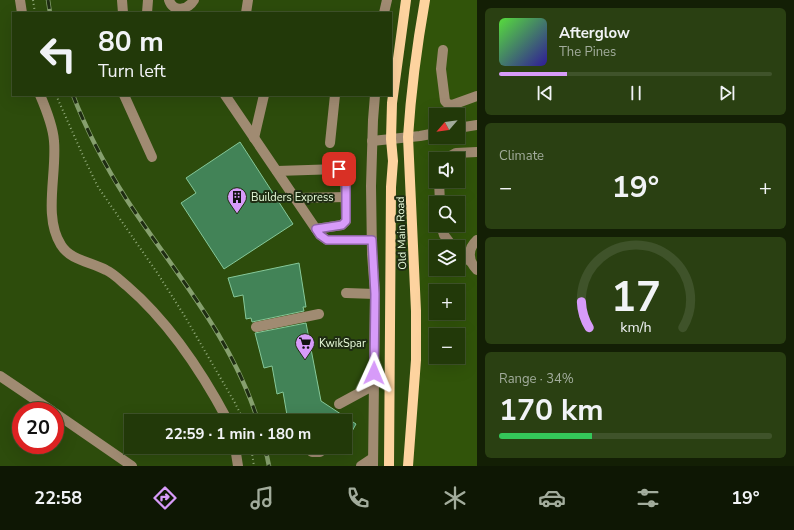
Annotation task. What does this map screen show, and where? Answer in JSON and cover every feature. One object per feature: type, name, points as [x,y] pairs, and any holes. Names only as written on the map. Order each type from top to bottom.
[{"type":"main road","name":"Old Main Road","points":[[389,466],[392,103],[406,0]]},
{"type":"main road","name":"Old Main Road","points":[[408,466],[416,360],[416,312],[408,137],[418,36],[425,0]]},
{"type":"street","points":[[20,0],[22,12]]},
{"type":"street","points":[[122,0],[123,12]]},
{"type":"street","points":[[147,12],[148,0]]},
{"type":"street","points":[[169,0],[174,7],[184,9],[194,0]]},
{"type":"street","points":[[246,12],[248,0]]},
{"type":"street","points":[[384,12],[387,0]]},
{"type":"street","points":[[443,50],[441,69],[445,101],[452,105],[477,96]]},
{"type":"street","points":[[40,96],[54,140],[51,206],[56,237],[61,246],[75,256],[107,270],[151,308],[192,360],[215,396],[224,414]]},
{"type":"street","points":[[124,96],[152,157]]},
{"type":"street","points":[[225,96],[320,235],[327,240],[372,240]]},
{"type":"street","points":[[232,106],[233,96]]},
{"type":"street","points":[[254,138],[264,96]]},
{"type":"street","points":[[330,143],[335,96]]},
{"type":"street","points":[[361,466],[373,462],[375,294],[371,179],[375,96]]},
{"type":"street","points":[[465,127],[477,124]]},
{"type":"street","points":[[372,141],[429,134]]},
{"type":"street","points":[[465,153],[477,152]]},
{"type":"street","points":[[277,171],[343,169],[346,176],[346,221],[342,225],[316,229]]},
{"type":"street","points":[[296,198],[346,196]]},
{"type":"street","points":[[470,261],[470,250],[477,240]]},
{"type":"street","points":[[465,258],[470,261],[477,270]]},
{"type":"street","points":[[346,293],[375,294]]},
{"type":"street","points":[[256,327],[319,314]]},
{"type":"street","points":[[0,376],[39,402]]},
{"type":"street","points":[[339,404],[374,385]]},
{"type":"street","points":[[64,419],[132,466]]},
{"type":"street","points":[[237,454],[238,466]]},
{"type":"path","points":[[33,0],[35,12]]},
{"type":"path","points":[[56,96],[98,187],[158,274],[184,315],[240,414]]},
{"type":"path","points":[[252,454],[254,466]]},
{"type":"shaded area","points":[[425,0],[477,0],[477,466],[408,466],[414,393],[409,156]]},
{"type":"building","name":"Builders Express","points":[[240,142],[293,224],[224,269],[181,203],[196,193],[186,178]]},
{"type":"building","points":[[299,263],[306,307],[303,307],[304,311],[252,322],[251,318],[246,319],[243,295],[234,297],[228,278]]},
{"type":"building","points":[[306,323],[321,401],[341,414],[287,414],[283,392],[277,394],[272,366],[264,368],[255,333]]},
{"type":"building","points":[[352,421],[356,424],[352,431]]},
{"type":"railway","points":[[48,0],[50,12]]},
{"type":"railway","points":[[73,96],[91,136],[119,188],[218,333],[247,390],[256,414]]},
{"type":"railway","points":[[266,454],[269,466]]},
{"type":"place","name":"Builders Express","points":[[237,214]]},
{"type":"place","name":"KwikSpar","points":[[305,360]]},
{"type":"route","points":[[339,169],[343,169],[346,176],[346,221],[342,225],[316,229],[320,235],[327,240],[372,240],[375,294],[374,373]]}]
